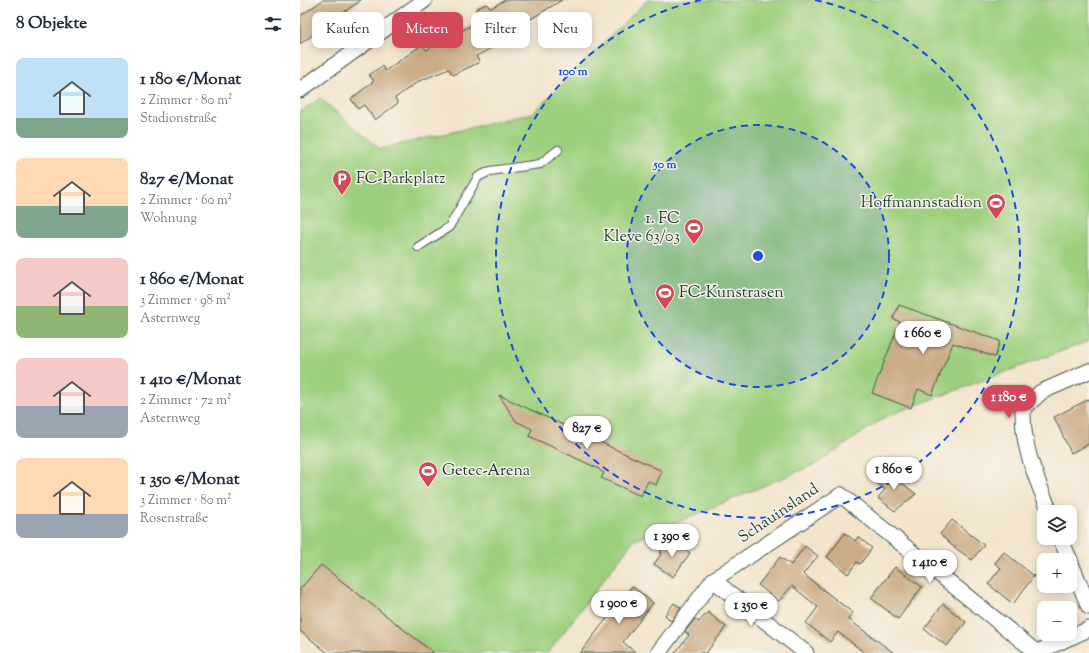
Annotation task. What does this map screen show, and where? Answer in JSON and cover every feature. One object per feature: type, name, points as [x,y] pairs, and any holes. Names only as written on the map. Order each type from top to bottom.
[{"type":"street","points":[[300,90],[425,0]]},
{"type":"street","points":[[1047,505],[1028,457],[1022,429],[1023,409],[1042,392],[1089,370]]},
{"type":"street","name":"Schauinsland","points":[[658,653],[713,580],[841,494],[1035,653]]},
{"type":"street","points":[[1077,578],[1089,607]]},
{"type":"street","points":[[713,580],[806,653]]},
{"type":"street","points":[[1035,653],[1089,629]]},
{"type":"lane","points":[[418,248],[449,227],[478,177],[490,171],[540,164],[558,150]]},
{"type":"green space","name":"1. FC Kleve 63/03","points":[[647,0],[1089,0],[1089,341],[887,416],[818,463],[633,541],[548,653],[363,653],[300,601],[300,112],[320,98],[380,149],[533,113]]},
{"type":"building","points":[[323,0],[361,0],[344,12],[312,12],[312,35],[300,44],[300,16]]},
{"type":"building","points":[[505,0],[562,0],[542,12],[538,12],[538,15],[530,19],[530,12],[476,12],[476,9],[486,4],[491,8]]},
{"type":"building","points":[[471,26],[471,48],[492,48],[476,56],[480,62],[453,75],[449,69],[419,81],[395,98],[398,103],[375,120],[364,105],[358,109],[351,99],[374,81],[369,75],[382,66],[385,71],[417,48],[425,48],[426,50],[430,48],[463,48],[463,30]]},
{"type":"building","points":[[899,305],[1000,341],[995,357],[953,343],[932,395],[918,389],[911,408],[872,393],[900,322],[893,319]]},
{"type":"building","points":[[499,395],[662,471],[656,485],[648,481],[641,496],[601,478],[604,473],[599,469],[529,436],[532,429],[516,421]]},
{"type":"building","points":[[1089,399],[1089,444],[1071,453],[1054,417]]},
{"type":"building","points":[[885,470],[916,494],[895,511],[878,498],[885,489],[876,482]]},
{"type":"building","points":[[952,520],[984,545],[972,560],[950,544],[940,534]]},
{"type":"building","points":[[845,533],[855,541],[858,537],[872,548],[860,564],[857,562],[848,574],[827,557]]},
{"type":"building","points":[[669,538],[690,553],[673,577],[654,564],[662,553],[660,552]]},
{"type":"building","points":[[805,546],[818,556],[803,574],[853,613],[848,619],[894,653],[865,653],[838,632],[830,642],[806,623],[818,607],[792,586],[779,601],[758,585],[780,557],[791,565]]},
{"type":"building","points":[[1004,552],[1034,576],[1013,604],[988,584],[1001,568],[995,563]]},
{"type":"building","points":[[321,565],[434,653],[328,653],[300,631],[300,589]]},
{"type":"building","points":[[895,567],[922,587],[898,619],[871,598]]},
{"type":"building","points":[[632,586],[653,603],[623,642],[636,653],[580,653]]},
{"type":"building","points":[[674,603],[681,608],[671,621],[665,615]]},
{"type":"building","points":[[943,604],[966,622],[947,646],[924,629]]},
{"type":"building","points":[[708,612],[726,627],[706,653],[675,653],[689,635],[685,632],[695,619],[699,622]]},
{"type":"place","name":"FC-Parkplatz","points":[[342,196]]},
{"type":"place","name":"Hoffmannstadion","points":[[996,220]]},
{"type":"place","name":"1. FC Kleve 63/03","points":[[694,245]]},
{"type":"place","name":"FC-Kunstrasen","points":[[665,310]]},
{"type":"place","name":"Getec-Arena","points":[[428,488]]}]
